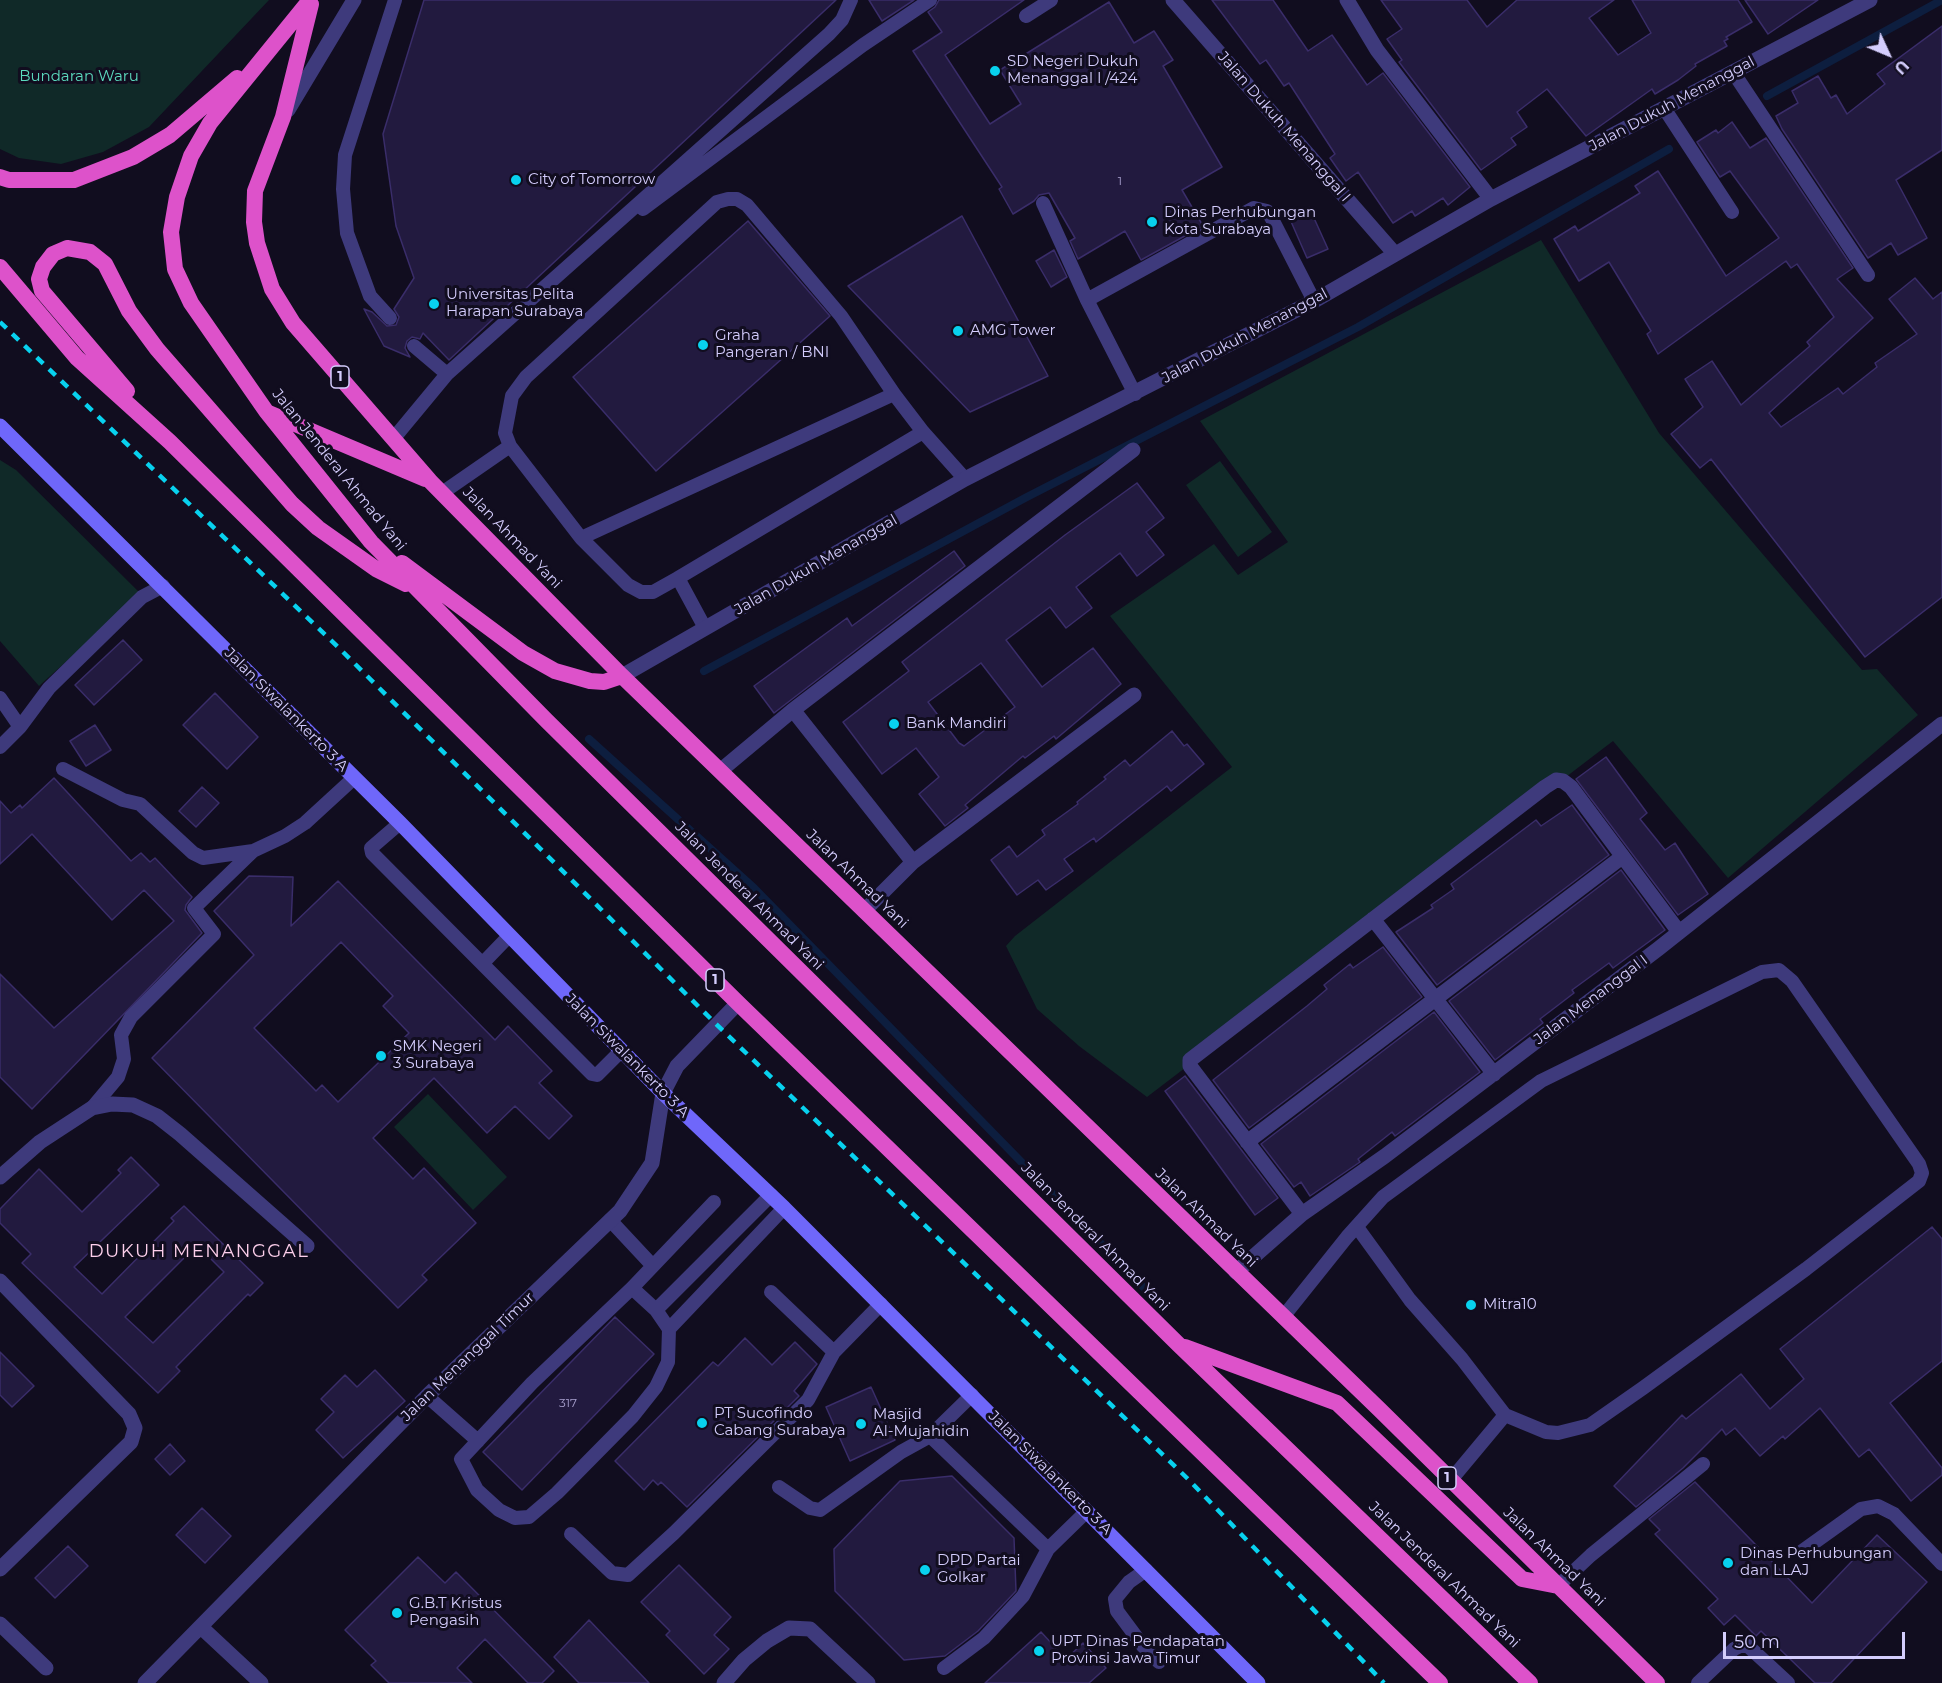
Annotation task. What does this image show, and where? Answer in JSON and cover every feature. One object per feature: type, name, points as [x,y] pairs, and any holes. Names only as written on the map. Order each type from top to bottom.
[{"type":"highway","name":"1","points":[[0,177],[9,180],[74,180],[133,157],[170,135],[274,47],[311,0]]},
{"type":"highway","name":"Jalan Ahmad Yani","points":[[311,0],[283,117],[255,191],[254,222],[257,243],[272,289],[293,323],[430,481],[622,676],[1657,1683]]},
{"type":"highway","name":"Jalan Jenderal Ahmad Yani","points":[[274,47],[210,123],[195,148],[177,198],[171,232],[175,269],[191,303],[266,411],[371,542],[554,729],[1179,1345],[1530,1683]]},
{"type":"highway","points":[[170,442],[42,291],[39,279],[43,267],[53,255],[66,248],[76,248],[90,252],[105,264],[129,311],[157,349],[292,504],[318,528],[376,569],[418,590]]},
{"type":"highway","name":"1","points":[[0,267],[77,358],[170,442],[738,1003],[1440,1683]]},
{"type":"highway","points":[[266,411],[430,481]]},
{"type":"highway","points":[[371,542],[442,590],[523,653],[555,671],[590,681],[604,682],[622,676]]},
{"type":"highway","points":[[1179,1345],[1337,1403],[1522,1579],[1558,1586]]},
{"type":"main road","name":"Jalan Siwalankerto 3 A","points":[[0,426],[400,823],[663,1093],[771,1195],[881,1304],[1258,1683]]},
{"type":"street","points":[[283,117],[354,0]]},
{"type":"street","name":"Jalan Dukuh Menanggal I","points":[[1173,0],[1395,254]]},
{"type":"street","points":[[1347,0],[1377,50],[1491,199]]},
{"type":"street","name":"Jalan Dukuh Menanggal","points":[[622,676],[965,479],[1314,301],[1491,199],[1870,0]]},
{"type":"street","points":[[720,771],[793,710],[1132,450]]},
{"type":"street","points":[[864,911],[913,862],[1134,695]]},
{"type":"street","points":[[793,710],[913,862]]},
{"type":"street","name":"Jalan Menanggal I","points":[[1236,1272],[1302,1214],[1385,1156],[1494,1074],[1679,932],[1942,724]]},
{"type":"street","points":[[1302,1214],[1190,1066],[1190,1060],[1556,780],[1563,781],[1571,787],[1679,932]]},
{"type":"street","points":[[1247,1142],[1622,857]]},
{"type":"street","points":[[1373,919],[1494,1074]]},
{"type":"street","name":"Jalan Menanggal Timur","points":[[146,1683],[427,1396],[610,1220],[642,1182],[652,1163],[663,1093],[678,1066],[738,1003]]},
{"type":"street","points":[[0,1177],[40,1142],[92,1108],[112,1104],[133,1105],[157,1116],[307,1246]]},
{"type":"street","points":[[0,1569],[131,1442],[135,1428],[129,1414],[1,1284]]},
{"type":"street","points":[[0,1624],[46,1668]]},
{"type":"street","points":[[202,1628],[261,1683]]},
{"type":"street","points":[[724,1683],[744,1660],[767,1641],[789,1628],[810,1629],[868,1683]]},
{"type":"lane","points":[[390,318],[370,296],[347,233],[343,189],[345,155],[395,0]]},
{"type":"lane","points":[[393,438],[447,374],[829,34],[842,20],[851,0]]},
{"type":"lane","points":[[585,251],[719,155],[863,45],[930,0]]},
{"type":"lane","points":[[1026,16],[1051,0]]},
{"type":"lane","points":[[1733,72],[1868,275]]},
{"type":"lane","points":[[1664,108],[1732,212]]},
{"type":"lane","points":[[922,432],[653,592],[641,592],[628,585],[581,538],[510,446],[505,433],[512,396],[526,377],[717,202],[728,199],[747,205],[841,316],[922,432],[965,479]]},
{"type":"lane","points":[[1043,203],[1087,300],[1135,394]]},
{"type":"lane","points":[[1087,300],[1254,208],[1267,211],[1271,217],[1314,301]]},
{"type":"lane","points":[[414,346],[447,374]]},
{"type":"lane","points":[[581,538],[894,394]]},
{"type":"lane","points":[[442,493],[510,446]]},
{"type":"lane","points":[[678,578],[705,628]]},
{"type":"lane","points":[[0,747],[20,727],[49,688],[142,597],[162,586]]},
{"type":"lane","points":[[0,698],[20,727]]},
{"type":"lane","points":[[63,769],[123,800],[140,804],[193,853],[203,858],[253,851],[285,836],[305,823],[354,778]]},
{"type":"lane","points":[[400,823],[371,848],[372,853],[595,1076],[621,1051]]},
{"type":"lane","points":[[92,1108],[118,1077],[124,1059],[121,1035],[131,1017],[214,934],[194,909],[253,851]]},
{"type":"lane","points":[[483,963],[509,936]]},
{"type":"lane","points":[[1283,1317],[1358,1227],[1383,1197],[1541,1081],[1762,972],[1779,970],[1792,981],[1920,1164],[1923,1173],[1919,1181],[1806,1269],[1590,1425],[1558,1433],[1546,1432],[1505,1415],[1462,1359],[1410,1300],[1358,1227]]},
{"type":"lane","points":[[656,1310],[771,1195]]},
{"type":"lane","points":[[632,1288],[656,1310],[669,1329],[668,1362],[656,1388],[626,1424],[557,1493],[529,1517],[515,1518],[499,1510],[477,1490],[461,1459],[532,1383],[632,1288],[714,1202]]},
{"type":"lane","points":[[669,1329],[784,1208]]},
{"type":"lane","points":[[610,1220],[652,1265]]},
{"type":"lane","points":[[771,1292],[834,1352]]},
{"type":"lane","points":[[571,1534],[612,1573],[628,1575],[674,1533],[808,1400],[834,1352],[881,1304]]},
{"type":"lane","points":[[779,1486],[810,1508],[820,1510],[901,1452],[930,1436],[972,1395]]},
{"type":"lane","points":[[427,1396],[478,1441]]},
{"type":"lane","points":[[1450,1481],[1505,1415]]},
{"type":"lane","points":[[930,1436],[1048,1549]]},
{"type":"lane","points":[[1558,1586],[1591,1555],[1703,1464]]},
{"type":"lane","points":[[1800,1552],[1862,1509],[1878,1506],[1894,1514],[1942,1564]]},
{"type":"lane","points":[[944,1668],[984,1638],[1023,1596],[1048,1549],[1087,1511]]},
{"type":"lane","points":[[1146,1570],[1129,1582],[1115,1599],[1117,1611],[1143,1646],[1160,1662]]},
{"type":"lane","points":[[1698,1683],[1734,1648],[1740,1646],[1748,1646],[1788,1683]]},
{"type":"green space","name":"Bundaran Waru","points":[[0,0],[269,0],[149,127],[103,152],[61,164],[19,158],[0,149]]},
{"type":"green space","points":[[1541,240],[1659,433],[1862,670],[1877,669],[1918,715],[1728,878],[1613,741],[1147,1097],[1079,1046],[1037,1009],[1006,946],[1015,936],[1232,767],[1110,616],[1214,544],[1238,575],[1288,542],[1200,421]]},
{"type":"green space","points":[[0,460],[16,470],[141,594],[39,686],[0,641]]},
{"type":"green space","points":[[1220,461],[1272,532],[1238,557],[1186,485]]},
{"type":"green space","points":[[428,1094],[507,1177],[473,1210],[394,1127]]},
{"type":"building","name":"City of Tomorrow","points":[[424,0],[836,0],[449,360],[423,333],[420,339],[412,337],[407,341],[405,348],[410,357],[384,346],[364,309],[372,312],[387,326],[396,325],[399,317],[394,309],[414,278],[396,226],[383,134]]},
{"type":"building","points":[[869,0],[914,0],[882,21]]},
{"type":"building","points":[[939,0],[1024,0],[945,55],[990,124],[1021,104],[1000,70],[1109,2],[1134,43],[1154,31],[1173,60],[1163,66],[1222,167],[1182,190],[1203,226],[1141,260],[1125,231],[1078,259],[1070,241],[1075,238],[1049,193],[1039,195],[1034,201],[1013,214],[999,189],[1002,187],[913,51],[942,32],[928,12]]},
{"type":"building","points":[[1212,0],[1273,0],[1308,51],[1332,35],[1367,85],[1383,73],[1470,187],[1448,205],[1443,198],[1415,216],[1412,211],[1393,223],[1358,172],[1346,181],[1330,158],[1335,154],[1289,83],[1284,86],[1266,60],[1260,64]]},
{"type":"building","points":[[1381,0],[1467,0],[1487,27],[1517,0],[1614,0],[1589,18],[1618,55],[1651,33],[1632,0],[1738,0],[1752,22],[1726,37],[1728,39],[1724,41],[1727,46],[1695,64],[1696,66],[1678,80],[1655,94],[1652,89],[1586,136],[1547,89],[1517,112],[1527,127],[1511,138],[1516,145],[1481,170],[1399,62],[1402,60],[1387,39],[1402,29]]},
{"type":"building","points":[[1745,0],[1818,0],[1768,34]]},
{"type":"building","points":[[1942,26],[1942,150],[1896,180],[1927,238],[1898,255],[1891,243],[1868,258],[1782,129],[1776,116],[1798,103],[1792,91],[1818,76],[1831,98],[1836,95],[1847,114],[1885,84],[1877,74]]},
{"type":"building","points":[[1732,122],[1750,148],[1766,138],[1853,268],[1837,279],[1873,318],[1769,413],[1781,427],[1838,388],[1843,394],[1877,367],[1875,363],[1917,334],[1889,299],[1915,278],[1933,299],[1942,292],[1942,597],[1865,657],[1711,459],[1700,468],[1671,434],[1703,407],[1685,379],[1712,361],[1741,405],[1810,346],[1807,342],[1834,317],[1797,264],[1791,268],[1786,261],[1658,354],[1647,334],[1651,331],[1609,262],[1579,281],[1554,239],[1575,226],[1578,231],[1640,193],[1635,186],[1658,171],[1726,276],[1779,238],[1730,171],[1720,177],[1697,142],[1716,130],[1718,133]]},
{"type":"building","points":[[1309,207],[1328,249],[1307,258],[1289,217]]},
{"type":"building","name":"AMG Tower","points":[[962,216],[1048,376],[970,412],[848,286]]},
{"type":"building","name":"Graha Pangeran / BNI","points":[[748,221],[830,316],[656,471],[573,377]]},
{"type":"building","points":[[1054,250],[1067,277],[1051,287],[1036,261]]},
{"type":"building","points":[[1137,483],[1164,518],[1146,532],[1164,555],[1137,576],[1120,553],[1076,587],[1092,608],[1066,628],[1050,607],[1006,640],[1042,687],[1093,648],[1121,684],[1056,739],[1054,736],[1025,758],[1023,756],[965,805],[968,808],[945,826],[919,794],[939,777],[916,748],[882,774],[843,722],[909,671],[902,662],[1065,535]],"holes":[[[981,663],[1015,707],[964,746],[959,743],[928,702]]]},
{"type":"building","points":[[954,551],[965,566],[774,713],[754,686],[847,618],[852,626]]},
{"type":"building","points":[[123,640],[142,660],[94,705],[75,685]]},
{"type":"building","points":[[215,693],[258,737],[227,769],[183,725]]},
{"type":"building","points":[[95,725],[111,750],[86,766],[70,741]]},
{"type":"building","points":[[1172,731],[1184,746],[1187,744],[1204,764],[1171,791],[1167,786],[1096,842],[1094,838],[1064,859],[1073,871],[1046,890],[1038,880],[1017,895],[991,860],[1009,846],[1017,857],[1045,835],[1042,830],[1078,804],[1077,802],[1106,779],[1104,777],[1125,760],[1130,766]]},
{"type":"building","points":[[1606,757],[1647,813],[1640,819],[1665,850],[1675,843],[1708,894],[1678,915],[1576,779]]},
{"type":"building","points":[[54,778],[131,861],[141,853],[150,862],[155,858],[192,897],[185,910],[202,933],[32,1109],[0,1077],[0,974],[54,1028],[174,921],[144,890],[112,920],[32,834],[0,864],[0,801],[11,813],[20,805],[22,808]]},
{"type":"building","points":[[202,787],[219,803],[196,827],[179,811]]},
{"type":"building","points":[[1572,805],[1609,855],[1437,985],[1396,932],[1433,908],[1431,905],[1454,889],[1451,884],[1536,820],[1541,826]]},
{"type":"building","points":[[1621,870],[1665,930],[1613,968],[1609,963],[1572,990],[1574,993],[1540,1019],[1543,1023],[1495,1060],[1449,1001]]},
{"type":"building","points":[[249,876],[293,877],[291,926],[338,881],[495,1040],[508,1026],[552,1071],[539,1083],[572,1116],[549,1139],[515,1106],[487,1133],[434,1078],[373,1138],[413,1179],[424,1168],[476,1223],[422,1275],[427,1280],[398,1308],[152,1058],[254,955],[214,911]],"holes":[[[341,942],[393,996],[383,1006],[409,1033],[338,1102],[322,1085],[316,1091],[254,1028]]]},
{"type":"building","points":[[1383,947],[1422,997],[1249,1128],[1213,1080],[1307,1006],[1327,989],[1324,985],[1350,964],[1353,968]]},
{"type":"building","points":[[1434,1012],[1480,1072],[1395,1136],[1392,1132],[1358,1159],[1360,1162],[1310,1196],[1301,1182],[1294,1187],[1261,1144]]},
{"type":"building","points":[[1185,1076],[1278,1198],[1255,1215],[1165,1091]]},
{"type":"building","points":[[131,1157],[159,1185],[74,1267],[102,1294],[174,1221],[171,1218],[184,1206],[263,1283],[250,1296],[248,1294],[176,1367],[180,1371],[158,1393],[22,1263],[31,1254],[0,1223],[0,1209],[39,1169],[82,1212],[121,1173],[118,1170]],"holes":[[[197,1245],[224,1272],[153,1343],[125,1317]]]},
{"type":"building","points":[[1932,1227],[1942,1239],[1942,1361],[1890,1403],[1942,1468],[1942,1475],[1911,1501],[1869,1449],[1859,1457],[1820,1408],[1785,1439],[1783,1436],[1760,1456],[1735,1428],[1726,1435],[1722,1429],[1683,1468],[1636,1507],[1614,1486],[1682,1415],[1686,1419],[1741,1374],[1770,1409],[1804,1379],[1780,1349]]},
{"type":"building","points":[[615,1317],[654,1354],[522,1490],[483,1452]]},
{"type":"building","name":"PT Sucofindo Cabang Surabaya","points":[[745,1338],[772,1365],[795,1342],[817,1364],[794,1391],[799,1396],[687,1507],[661,1482],[658,1485],[653,1480],[644,1490],[615,1461],[713,1362],[718,1366]]},
{"type":"building","points":[[0,1352],[34,1386],[12,1407],[0,1395]]},
{"type":"building","points":[[375,1370],[405,1401],[343,1458],[316,1430],[334,1412],[321,1399],[345,1375],[357,1387]]},
{"type":"building","name":"Masjid Al-Mujahidin","points":[[871,1387],[895,1440],[850,1461],[826,1407]]},
{"type":"building","points":[[170,1444],[185,1461],[170,1475],[155,1459]]},
{"type":"building","name":"DPD Partai Golkar","points":[[952,1476],[1014,1538],[1016,1591],[978,1631],[945,1656],[904,1660],[835,1591],[834,1549],[900,1481]]},
{"type":"building","points":[[1695,1482],[1812,1603],[1877,1535],[1927,1582],[1831,1683],[1815,1683],[1761,1631],[1756,1636],[1735,1615],[1724,1625],[1708,1608],[1718,1599],[1655,1534],[1660,1530],[1649,1519]]},
{"type":"building","points":[[202,1508],[231,1536],[205,1563],[176,1535]]},
{"type":"building","points":[[68,1546],[88,1566],[55,1598],[35,1578]]},
{"type":"building","name":"G.B.T Kristus Pengasih","points":[[418,1557],[445,1583],[456,1572],[554,1671],[542,1683],[528,1683],[485,1639],[457,1668],[472,1683],[389,1683],[371,1665],[376,1661],[345,1630]]},
{"type":"building","points":[[679,1565],[731,1617],[714,1635],[729,1649],[704,1674],[666,1635],[670,1631],[641,1602]]},
{"type":"building","points":[[589,1620],[649,1683],[579,1683],[554,1657]]},
{"type":"building","name":"UPT Dinas Pendapatan Provinsi Jawa Timur","points":[[1041,1632],[1066,1659],[1083,1643],[1106,1668],[1089,1683],[985,1683]]},
{"type":"waterway","points":[[1767,96],[1942,0]]},
{"type":"waterway","points":[[704,671],[1025,498],[1358,327],[1669,149]]},
{"type":"waterway","points":[[589,739],[754,888],[1155,1299]]},
{"type":"railway","points":[[0,322],[340,649],[716,1024],[1188,1479],[1384,1683]]},
{"type":"place","name":"SD Negeri Dukuh Menanggal I /424","points":[[995,71]]},
{"type":"place","name":"City of Tomorrow","points":[[516,180]]},
{"type":"place","name":"Dinas Perhubungan Kota Surabaya","points":[[1152,222]]},
{"type":"place","name":"Universitas Pelita Harapan Surabaya","points":[[434,304]]},
{"type":"place","name":"AMG Tower","points":[[958,331]]},
{"type":"place","name":"Graha Pangeran / BNI","points":[[703,345]]},
{"type":"place","name":"Bank Mandiri","points":[[894,724]]},
{"type":"place","name":"SMK Negeri 3 Surabaya","points":[[381,1056]]},
{"type":"place","name":"Mitra10","points":[[1471,1305]]},
{"type":"place","name":"PT Sucofindo Cabang Surabaya","points":[[702,1423]]},
{"type":"place","name":"Masjid Al-Mujahidin","points":[[861,1424]]},
{"type":"place","name":"Dinas Perhubungan dan LLAJ","points":[[1728,1563]]},
{"type":"place","name":"DPD Partai Golkar","points":[[925,1570]]},
{"type":"place","name":"G.B.T Kristus Pengasih","points":[[397,1613]]},
{"type":"place","name":"UPT Dinas Pendapatan Provinsi Jawa Timur","points":[[1039,1651]]},
{"type":"district","name":"DUKUH MENANGGAL","points":[[199,1252]]}]
